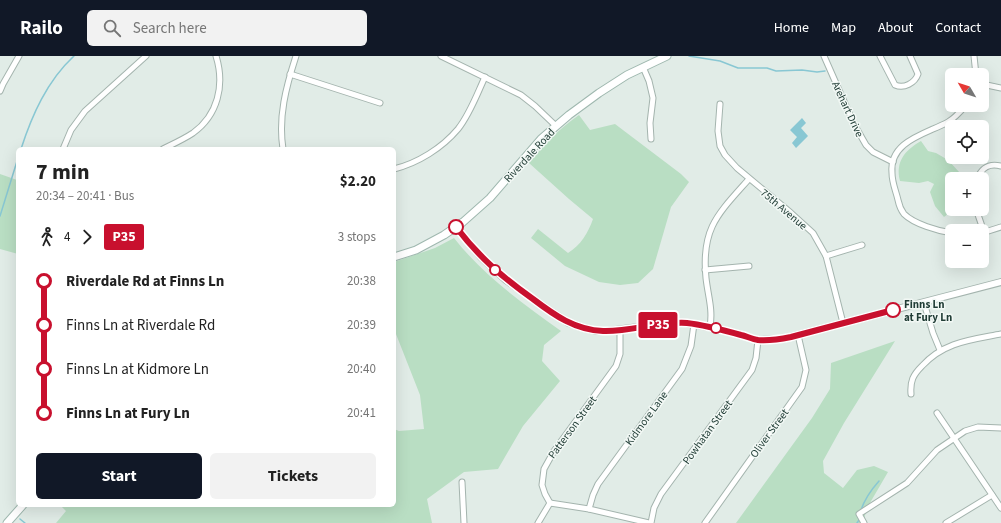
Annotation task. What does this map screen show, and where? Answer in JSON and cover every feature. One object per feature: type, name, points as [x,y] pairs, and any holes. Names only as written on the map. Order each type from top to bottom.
[{"type":"main road","name":"Riverdale Road","points":[[396,256],[416,250],[456,227],[486,202],[536,145],[579,107],[599,93],[643,67],[668,56]]},
{"type":"main road","points":[[7,523],[21,507]]},
{"type":"street","points":[[0,91],[1,84],[19,56]]},
{"type":"street","points":[[64,147],[71,130],[85,110],[146,56]]},
{"type":"street","points":[[167,147],[194,132],[202,125],[212,112],[216,104],[220,84],[220,69],[216,56]]},
{"type":"street","points":[[283,147],[280,124],[286,86],[296,56]]},
{"type":"street","points":[[441,56],[527,99],[556,126]]},
{"type":"street","name":"Arehart Drive","points":[[824,56],[854,124],[866,145],[873,152],[893,162]]},
{"type":"street","points":[[880,56],[895,84],[899,87],[916,80],[918,74],[910,56]]},
{"type":"street","points":[[974,56],[975,68]]},
{"type":"street","points":[[643,67],[649,80],[653,98],[650,123],[651,139]]},
{"type":"street","points":[[290,74],[380,103]]},
{"type":"street","points":[[396,168],[424,158],[450,137],[463,122],[485,77]]},
{"type":"street","points":[[989,85],[1001,88]]},
{"type":"street","name":"75th Avenue","points":[[720,104],[717,126],[720,146],[725,155],[731,163],[749,179],[813,233],[826,256],[843,322]]},
{"type":"street","points":[[945,232],[933,229],[911,219],[903,212],[893,182],[892,169],[893,162],[900,149],[908,142],[948,122],[960,112]]},
{"type":"street","points":[[980,172],[985,167],[991,165],[1001,166]]},
{"type":"street","points":[[710,327],[711,308],[705,270],[706,245],[712,226],[723,209],[749,179]]},
{"type":"street","points":[[989,231],[1001,226]]},
{"type":"street","points":[[456,227],[474,249],[500,274],[564,320],[588,329],[601,331],[670,323],[694,324],[758,340],[782,339],[1001,282]]},
{"type":"street","points":[[826,256],[862,245]]},
{"type":"street","points":[[705,270],[748,266]]},
{"type":"street","points":[[924,303],[940,350]]},
{"type":"street","name":"Kidmore Lane","points":[[589,509],[593,494],[598,484],[682,369],[691,346],[694,324]]},
{"type":"street","name":"Patterson Street","points":[[550,503],[544,494],[542,485],[544,468],[554,451],[616,366],[620,354],[620,330]]},
{"type":"street","points":[[911,394],[910,384],[914,375],[927,360],[940,350],[964,342],[1001,334]]},
{"type":"street","name":"Oliver Street","points":[[705,523],[802,387],[806,370],[798,335]]},
{"type":"street","name":"Powhatan Street","points":[[650,523],[654,508],[661,494],[752,370],[756,358],[758,340]]},
{"type":"street","points":[[937,413],[1001,508]]},
{"type":"street","points":[[864,523],[859,514],[907,483],[937,450],[972,428],[1001,428]]},
{"type":"street","points":[[462,482],[464,523]]},
{"type":"street","points":[[946,523],[992,495]]},
{"type":"street","points":[[538,523],[550,503],[589,509],[650,523]]},
{"type":"green space","points":[[579,115],[590,130],[615,124],[681,174],[689,182],[671,207],[653,269],[638,283],[620,285],[599,282],[565,266],[531,238],[538,229],[568,253],[573,250],[586,234],[593,219],[529,163],[552,137]]},
{"type":"green space","points":[[921,141],[928,151],[936,153],[945,158],[945,164],[952,164],[959,172],[945,172],[945,216],[944,217],[935,206],[930,192],[934,184],[928,181],[919,183],[900,181],[900,162],[910,148]]},
{"type":"green space","points":[[0,174],[16,180],[16,253],[0,249]]},
{"type":"green space","points":[[454,238],[465,252],[491,277],[561,331],[544,345],[542,361],[560,381],[523,426],[498,469],[464,472],[427,499],[432,523],[56,523],[66,511],[62,507],[396,507],[396,430],[399,431],[424,429],[420,395],[396,334],[396,261],[435,248]]},
{"type":"green space","points":[[895,341],[844,423],[823,461],[824,473],[843,488],[857,470],[874,466],[888,472],[867,508],[863,523],[736,523],[812,418],[830,389],[831,363]]},
{"type":"water","points":[[802,118],[806,123],[801,128],[808,136],[796,148],[792,143],[797,137],[790,130]]},
{"type":"waterway","points":[[22,147],[35,111],[48,87],[64,66],[74,56]]},
{"type":"waterway","points":[[689,56],[720,61],[738,68],[767,68],[776,71],[825,71]]},
{"type":"waterway","points":[[0,216],[16,164]]},
{"type":"waterway","points":[[861,510],[868,494],[879,481]]},
{"type":"waterway","points":[[20,519],[25,523]]},
{"type":"bus line","name":"P35","points":[[456,227],[481,257],[506,280],[553,313],[569,323],[581,328],[608,331],[670,323],[686,323],[720,329],[758,340],[774,340],[791,337],[893,310]]},
{"type":"place","name":"Finns Ln at Fury Ln","points":[[893,310]]}]
